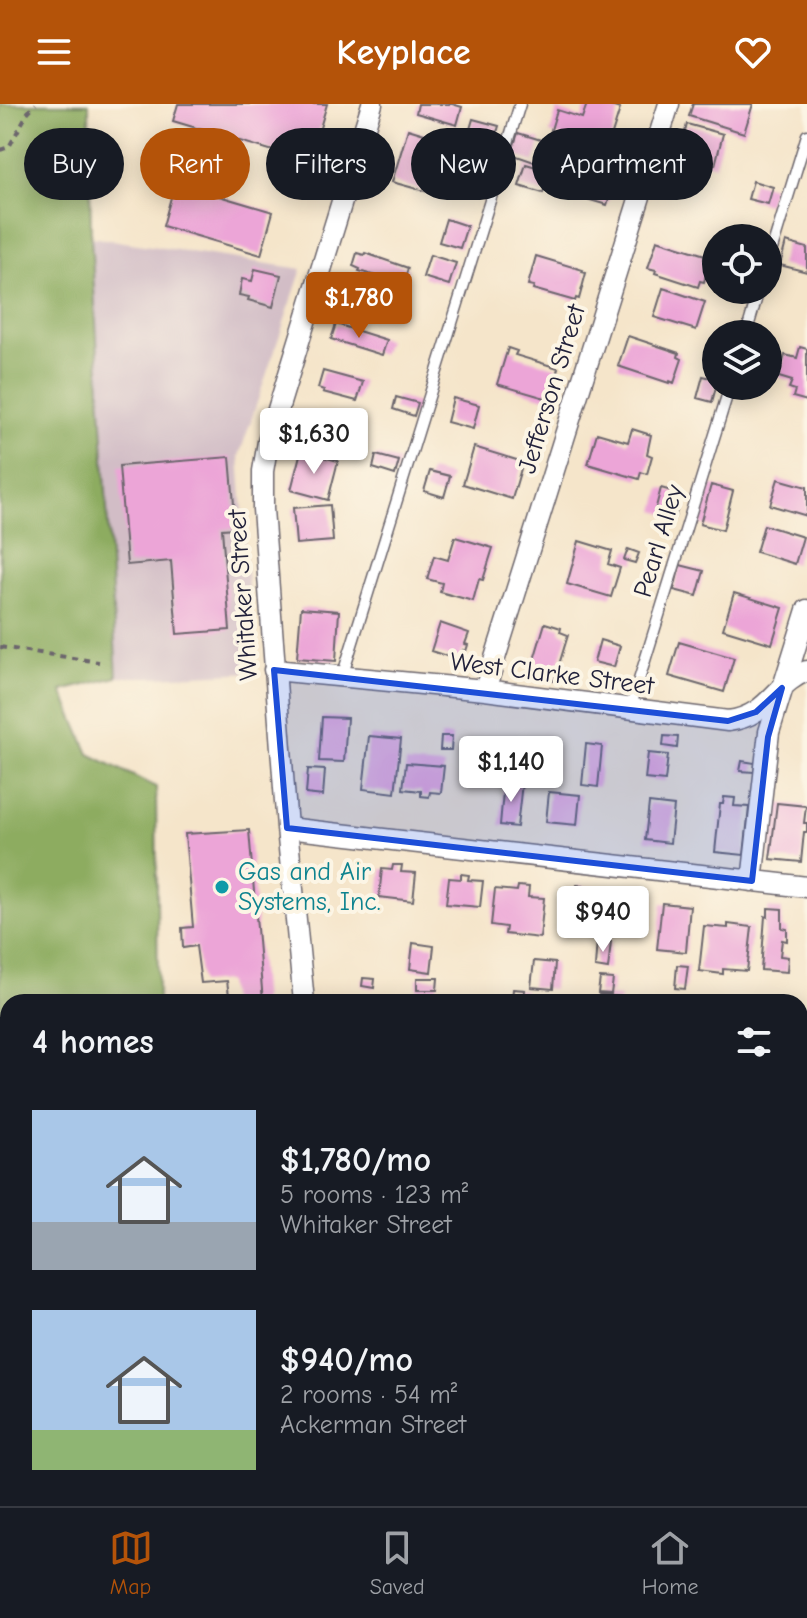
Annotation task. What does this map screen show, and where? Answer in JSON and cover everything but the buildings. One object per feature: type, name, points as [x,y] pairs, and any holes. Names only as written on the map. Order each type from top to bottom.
[{"type":"street","name":"Whitaker Street","points":[[303,994],[274,670],[263,471],[268,442],[372,104]]},
{"type":"street","name":"Jefferson Street","points":[[485,690],[669,104]]},
{"type":"street","points":[[752,881],[769,732],[807,610]]},
{"type":"street","name":"West Clarke Street","points":[[274,670],[485,690],[721,721],[756,712],[792,678],[807,671]]},
{"type":"street","points":[[287,828],[807,887]]},
{"type":"lane","points":[[342,677],[520,104]]},
{"type":"lane","points":[[780,224],[807,135]]},
{"type":"lane","name":"Pearl Alley","points":[[630,709],[726,400]]},
{"type":"path","points":[[0,150],[9,147],[28,112],[36,104]]},
{"type":"path","points":[[0,647],[99,662]]},
{"type":"highlighted area","points":[[274,670],[728,721],[756,712],[782,688],[768,737],[752,881],[287,828]]},
{"type":"shaded area","points":[[91,237],[302,269],[239,456],[254,672],[117,677]]},
{"type":"green space","points":[[0,104],[89,104],[89,128],[24,128],[24,200],[90,200],[117,677],[62,691],[89,754],[156,787],[158,994],[0,994]]},
{"type":"place","name":"Gas and Air Systems, Inc.","points":[[222,887]]}]
